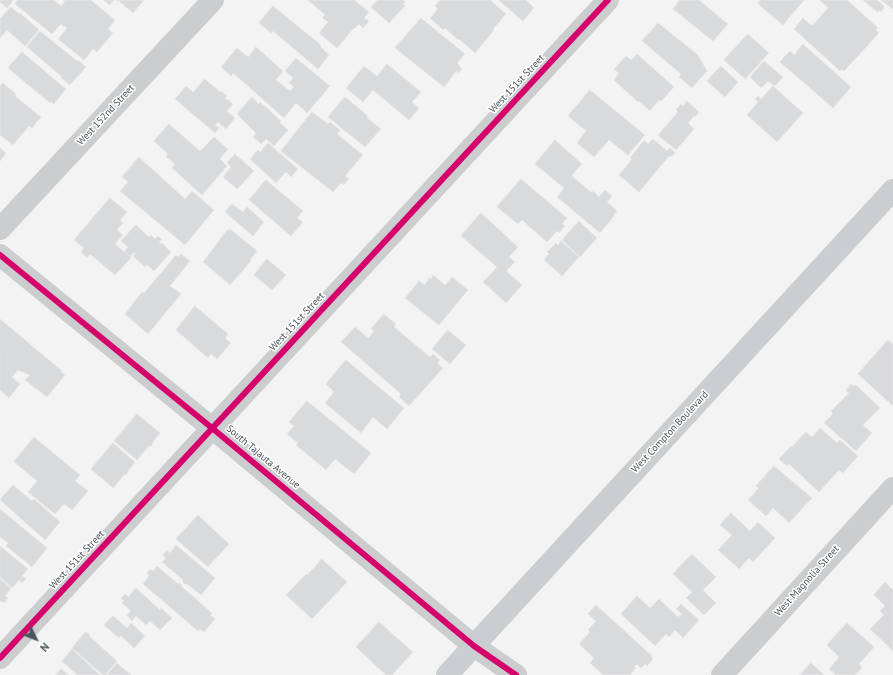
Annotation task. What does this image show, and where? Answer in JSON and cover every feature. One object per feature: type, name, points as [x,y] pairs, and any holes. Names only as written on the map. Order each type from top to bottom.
[{"type":"main road","name":"West Compton Boulevard","points":[[447,675],[893,190]]},
{"type":"street","name":"West 152nd Street","points":[[0,229],[213,0]]},
{"type":"street","name":"West 151st Street","points":[[0,658],[608,0]]},
{"type":"street","name":"South Tajauta Avenue","points":[[0,255],[212,428],[474,646],[516,675]]},
{"type":"street","name":"West Magnolia Street","points":[[722,675],[893,488]]},
{"type":"building","points":[[0,0],[13,0],[7,8],[0,2]]},
{"type":"building","points":[[18,0],[54,0],[61,6],[65,1],[63,0],[91,0],[115,20],[108,29],[113,33],[97,52],[93,49],[84,60],[58,39],[67,28],[65,26],[64,27],[61,24],[52,34],[15,4]]},
{"type":"building","points":[[104,0],[114,0],[110,5]]},
{"type":"building","points":[[116,0],[144,0],[133,13]]},
{"type":"building","points":[[308,0],[354,0],[369,12],[364,18],[369,21],[363,28],[359,24],[353,29],[337,48],[319,33],[328,22],[322,18],[325,15]]},
{"type":"building","points":[[378,0],[403,0],[405,2],[403,4],[405,6],[389,23],[371,7]]},
{"type":"building","points":[[440,0],[490,0],[506,14],[475,53],[445,28],[443,30],[430,18],[438,9],[435,6]]},
{"type":"building","points":[[499,0],[526,0],[534,8],[523,21]]},
{"type":"building","points":[[680,0],[699,0],[728,24],[713,41],[673,9]]},
{"type":"building","points":[[761,0],[804,0],[783,25],[758,4]]},
{"type":"building","points":[[820,0],[847,0],[878,28],[876,30],[879,33],[844,71],[842,69],[840,71],[794,29],[803,18],[812,26],[828,8]]},
{"type":"building","points":[[863,0],[877,0],[884,6],[884,8],[881,12],[879,10],[878,12]]},
{"type":"building","points":[[881,0],[893,0],[893,9]]},
{"type":"building","points":[[273,6],[321,45],[320,46],[329,55],[318,69],[273,31],[271,33],[259,23]]},
{"type":"building","points":[[11,7],[39,30],[25,46],[7,30],[0,38],[0,19]]},
{"type":"building","points":[[421,18],[465,54],[457,63],[462,69],[459,73],[456,71],[444,87],[395,48]]},
{"type":"building","points":[[658,23],[698,55],[707,71],[692,88],[679,77],[681,74],[642,41]]},
{"type":"building","points":[[40,31],[86,67],[70,85],[27,47]]},
{"type":"building","points":[[748,34],[769,53],[745,79],[724,60]]},
{"type":"building","points":[[803,44],[851,87],[833,108],[780,62],[790,51],[794,55]]},
{"type":"building","points":[[256,47],[283,71],[276,80],[290,91],[294,87],[289,83],[293,78],[285,71],[296,58],[330,86],[307,113],[296,103],[284,118],[233,73],[231,76],[221,67],[237,48],[248,57]]},
{"type":"building","points":[[22,52],[66,89],[54,104],[51,102],[50,103],[8,68]]},
{"type":"building","points":[[637,54],[674,87],[661,101],[659,100],[650,111],[614,80],[619,73],[614,69],[626,56],[631,60]]},
{"type":"building","points":[[764,61],[783,77],[775,86],[768,81],[761,88],[750,77]]},
{"type":"building","points":[[387,64],[421,92],[412,102],[419,108],[409,120],[373,90],[363,102],[346,88],[364,66],[377,76]]},
{"type":"building","points":[[721,66],[738,82],[725,97],[707,81]]},
{"type":"building","points":[[205,79],[227,96],[225,98],[233,104],[227,111],[235,118],[226,129],[218,122],[215,125],[219,128],[215,133],[175,99],[186,86],[193,92]]},
{"type":"building","points":[[3,83],[16,94],[15,96],[41,117],[32,128],[29,126],[13,145],[0,135],[0,86]]},
{"type":"building","points":[[773,86],[803,113],[777,142],[747,115],[758,102],[755,99],[758,96],[761,99]]},
{"type":"building","points":[[590,90],[645,135],[628,155],[609,140],[594,157],[577,143],[586,131],[568,116]]},
{"type":"building","points":[[252,97],[259,104],[260,102],[281,121],[280,123],[288,130],[274,146],[266,139],[261,144],[253,137],[256,133],[237,114]]},
{"type":"building","points":[[345,97],[381,129],[365,147],[328,117]]},
{"type":"building","points":[[687,101],[699,112],[688,123],[694,129],[676,150],[658,135],[678,112],[676,109],[681,104],[683,106]]},
{"type":"building","points":[[312,112],[328,124],[330,122],[340,130],[337,134],[363,155],[345,176],[349,179],[344,185],[341,183],[333,192],[281,151]]},
{"type":"building","points":[[169,124],[200,151],[214,137],[228,149],[220,159],[227,166],[202,195],[172,168],[175,164],[166,157],[168,154],[154,141]]},
{"type":"building","points":[[653,139],[667,151],[670,148],[675,153],[671,157],[669,156],[639,192],[619,175],[632,159],[630,158],[644,140],[648,144]]},
{"type":"building","points":[[555,140],[582,164],[572,175],[574,178],[599,197],[605,190],[612,196],[607,202],[617,211],[600,233],[557,197],[564,188],[535,164]]},
{"type":"building","points":[[268,143],[298,169],[291,177],[286,172],[276,183],[250,159],[258,150],[260,152]]},
{"type":"building","points":[[0,148],[6,153],[0,161]]},
{"type":"building","points":[[235,154],[254,171],[237,189],[223,177],[231,167],[227,163]]},
{"type":"building","points":[[139,157],[185,199],[192,191],[214,210],[185,245],[120,191],[128,182],[122,177]]},
{"type":"building","points":[[521,179],[567,218],[562,224],[565,226],[559,233],[557,231],[547,242],[522,220],[518,224],[497,207]]},
{"type":"building","points":[[266,180],[303,211],[297,218],[303,222],[291,236],[249,200]]},
{"type":"building","points":[[110,198],[127,212],[120,220],[123,223],[117,230],[123,235],[115,244],[131,258],[115,275],[90,254],[87,258],[81,252],[84,248],[74,240]]},
{"type":"building","points":[[232,204],[243,212],[247,207],[264,222],[253,236],[225,212]]},
{"type":"building","points":[[481,213],[518,247],[509,257],[515,262],[506,271],[522,285],[506,303],[483,282],[497,267],[461,236]]},
{"type":"building","points":[[579,221],[597,238],[580,257],[562,240]]},
{"type":"building","points":[[136,225],[149,237],[151,235],[155,239],[158,236],[162,240],[159,242],[171,252],[154,271],[147,265],[145,267],[133,256],[135,254],[134,252],[130,257],[124,252],[128,247],[121,241]]},
{"type":"building","points":[[230,229],[257,251],[250,260],[251,261],[230,285],[203,262],[227,230],[229,231]]},
{"type":"building","points":[[561,241],[579,257],[562,276],[544,260],[549,254],[547,252],[556,243],[558,245]]},
{"type":"building","points":[[181,254],[190,261],[170,286],[181,294],[148,334],[125,314],[142,292],[144,293],[176,255],[178,257]]},
{"type":"building","points":[[267,259],[286,275],[272,290],[254,275]]},
{"type":"building","points":[[433,275],[445,285],[452,277],[468,290],[439,325],[405,298],[419,281],[425,285],[429,278],[431,279]]},
{"type":"building","points":[[195,306],[228,334],[225,338],[231,343],[217,359],[211,354],[208,358],[176,330]]},
{"type":"building","points":[[384,314],[396,324],[394,327],[430,357],[433,354],[440,360],[437,363],[443,368],[409,406],[399,397],[401,394],[341,342],[355,327],[368,338],[374,331],[371,329]]},
{"type":"building","points":[[0,319],[65,375],[47,397],[25,380],[30,375],[18,370],[12,377],[20,384],[9,398],[0,390]]},
{"type":"building","points":[[448,330],[466,345],[450,364],[432,349]]},
{"type":"building","points":[[888,340],[893,344],[893,406],[858,374]]},
{"type":"building","points":[[346,360],[404,408],[387,429],[373,417],[361,433],[325,403],[334,392],[326,384]]},
{"type":"building","points":[[851,384],[854,386],[856,385],[880,408],[863,425],[872,433],[856,451],[824,423],[833,414],[831,411],[849,393],[846,391]]},
{"type":"building","points":[[307,401],[371,453],[354,474],[335,459],[326,470],[296,445],[298,443],[287,434],[294,426],[289,422]]},
{"type":"building","points":[[137,414],[160,433],[152,443],[153,444],[150,447],[149,446],[137,460],[114,441]]},
{"type":"building","points":[[820,428],[837,443],[840,440],[858,456],[843,473],[839,470],[819,492],[789,464],[787,466],[779,459],[806,432],[812,437]]},
{"type":"building","points":[[34,437],[80,475],[75,481],[88,491],[72,510],[64,504],[55,514],[28,492],[37,481],[14,462]]},
{"type":"building","points":[[113,443],[135,462],[126,475],[125,474],[113,488],[91,469]]},
{"type":"building","points":[[774,466],[812,498],[789,523],[773,508],[766,516],[748,500],[759,488],[756,486]]},
{"type":"building","points":[[13,485],[32,501],[34,499],[60,522],[45,540],[0,500]]},
{"type":"building","points":[[0,509],[47,548],[32,567],[6,546],[8,543],[0,537]]},
{"type":"building","points":[[731,513],[750,531],[758,522],[775,538],[753,562],[749,558],[739,569],[718,550],[732,535],[720,525]]},
{"type":"building","points":[[198,515],[229,544],[208,567],[176,539]]},
{"type":"building","points":[[176,545],[215,578],[201,595],[187,584],[186,585],[182,581],[183,580],[162,562],[166,558],[163,555],[167,550],[170,553]]},
{"type":"building","points":[[0,546],[28,569],[22,576],[26,579],[22,583],[19,580],[12,588],[0,577]]},
{"type":"building","points":[[692,554],[716,577],[703,590],[716,603],[704,615],[686,598],[692,592],[673,574]]},
{"type":"building","points":[[322,559],[347,582],[312,619],[286,595]]},
{"type":"building","points":[[157,566],[178,584],[179,583],[182,585],[181,586],[212,613],[210,615],[215,619],[204,632],[200,629],[198,631],[143,584],[149,576],[147,573],[150,569],[153,571]]},
{"type":"building","points":[[0,579],[11,588],[5,596],[8,598],[4,603],[2,601],[0,602]]},
{"type":"building","points":[[885,582],[893,590],[893,651],[870,629],[884,615],[880,611],[885,606],[874,595]]},
{"type":"building","points":[[136,588],[160,610],[161,608],[172,618],[160,630],[150,621],[146,625],[136,616],[132,621],[127,615],[131,611],[122,603],[124,601],[121,598],[125,594],[128,597]]},
{"type":"building","points":[[637,596],[650,608],[659,599],[678,617],[682,614],[676,609],[681,604],[699,620],[683,638],[675,630],[669,637],[666,634],[655,646],[621,614]]},
{"type":"building","points":[[596,605],[652,656],[651,657],[653,659],[647,666],[645,664],[641,668],[637,664],[634,667],[636,668],[630,675],[603,675],[590,663],[594,658],[579,644],[590,632],[588,630],[596,621],[588,614]]},
{"type":"building","points":[[113,616],[127,628],[131,623],[145,636],[134,648],[121,636],[119,638],[104,625]]},
{"type":"building","points":[[379,622],[413,652],[392,675],[386,675],[356,647]]},
{"type":"building","points":[[847,623],[874,647],[859,664],[862,668],[855,675],[836,675],[829,669],[839,657],[827,645]]},
{"type":"building","points":[[86,632],[117,661],[105,675],[103,675],[72,648]]},
{"type":"building","points":[[72,649],[100,675],[77,675],[62,661]]},
{"type":"building","points":[[117,663],[131,675],[107,675]]},
{"type":"building","points":[[811,663],[824,675],[800,675]]},
{"type":"building","points":[[61,669],[69,675],[56,675]]},
{"type":"cycle path","points":[[0,658],[608,0]]},
{"type":"cycle path","points":[[0,255],[212,428],[474,646],[516,675]]}]
